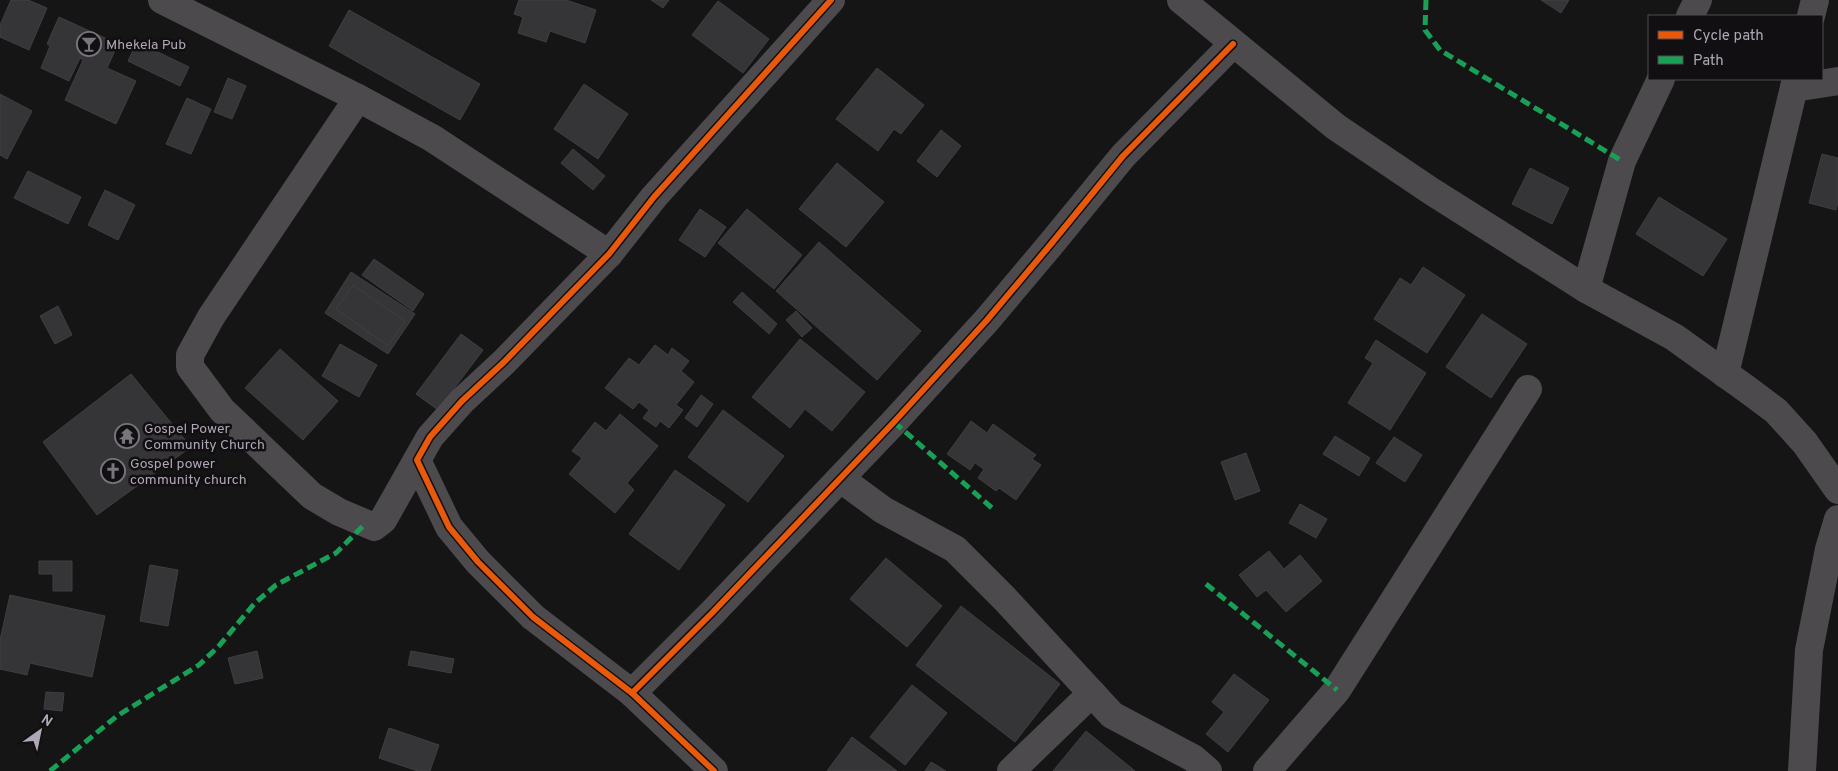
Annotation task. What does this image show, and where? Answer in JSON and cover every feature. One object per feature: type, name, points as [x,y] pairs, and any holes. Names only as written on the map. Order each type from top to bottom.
[{"type":"street","points":[[162,0],[358,98],[432,138],[609,254]]},
{"type":"street","points":[[358,98],[211,317],[190,355],[190,367],[222,410],[312,496],[339,512],[374,527],[383,520],[430,437],[462,401],[504,362],[609,254],[654,197],[831,0]]},
{"type":"street","points":[[1181,0],[1336,128],[1431,191],[1586,289],[1674,337],[1776,411],[1805,443],[1838,490]]},
{"type":"street","points":[[1690,15],[1698,0]]},
{"type":"street","points":[[1811,15],[1815,0]]},
{"type":"street","points":[[632,693],[714,612],[841,479],[986,320],[1123,156],[1233,44]]},
{"type":"street","points":[[1586,289],[1622,160],[1661,80]]},
{"type":"street","points":[[1725,374],[1795,84],[1838,81]]},
{"type":"street","points":[[1267,771],[1337,690],[1528,388]]},
{"type":"street","points":[[417,460],[449,527],[478,562],[533,617],[632,693],[714,771]]},
{"type":"street","points":[[841,479],[883,510],[955,549],[1005,599],[1112,715],[1193,758],[1208,771]]},
{"type":"street","points":[[1802,771],[1809,650],[1829,548],[1838,519]]},
{"type":"street","points":[[1011,771],[1092,693]]},
{"type":"building","points":[[11,0],[28,0],[47,8],[29,50],[0,37],[0,25]]},
{"type":"building","points":[[519,0],[566,0],[596,10],[585,43],[550,31],[546,42],[518,33],[523,17],[514,14]]},
{"type":"building","points":[[651,0],[669,0],[663,8]]},
{"type":"building","points":[[1541,0],[1569,0],[1561,13]]},
{"type":"building","points":[[718,1],[769,39],[743,73],[692,35]]},
{"type":"building","points":[[349,10],[480,84],[460,120],[329,46]]},
{"type":"building","points":[[59,17],[118,44],[107,68],[136,81],[116,124],[65,100],[83,60],[80,58],[69,81],[41,68],[50,46],[47,44]]},
{"type":"building","points":[[137,42],[189,67],[180,86],[128,61]]},
{"type":"building","points":[[877,68],[924,105],[901,134],[894,129],[878,151],[836,119]]},
{"type":"building","points":[[228,78],[246,86],[232,119],[214,112]]},
{"type":"building","points":[[584,84],[628,114],[598,159],[554,129]]},
{"type":"building","points":[[0,94],[32,111],[7,159],[0,155]]},
{"type":"building","points":[[187,98],[211,109],[191,154],[166,144]]},
{"type":"building","points":[[941,130],[961,146],[937,177],[917,161]]},
{"type":"building","points":[[573,149],[605,176],[593,190],[561,163]]},
{"type":"building","points":[[1822,154],[1838,158],[1838,202],[1836,210],[1809,203]]},
{"type":"building","points":[[837,163],[884,202],[846,247],[799,209]]},
{"type":"building","points":[[1530,168],[1569,188],[1552,224],[1512,204]]},
{"type":"building","points":[[28,171],[81,197],[68,224],[14,198]]},
{"type":"building","points":[[105,190],[135,205],[118,240],[88,225]]},
{"type":"building","points":[[1659,197],[1727,239],[1703,276],[1636,234]]},
{"type":"building","points":[[700,209],[726,227],[705,257],[679,240]]},
{"type":"building","points":[[747,209],[802,255],[774,289],[718,243]]},
{"type":"building","points":[[819,242],[921,331],[877,380],[776,291]]},
{"type":"building","points":[[374,259],[424,294],[413,311],[362,275]]},
{"type":"building","points":[[1423,267],[1465,295],[1427,353],[1374,319],[1400,278],[1411,285]]},
{"type":"building","points":[[351,272],[415,314],[388,354],[325,313]]},
{"type":"building","points":[[353,285],[405,321],[388,346],[336,309]]},
{"type":"building","points":[[742,292],[777,324],[769,334],[733,302]]},
{"type":"building","points":[[58,306],[72,335],[55,344],[40,316]]},
{"type":"building","points":[[796,311],[812,328],[802,337],[786,320]]},
{"type":"building","points":[[1482,314],[1527,344],[1491,398],[1446,367]]},
{"type":"building","points":[[461,334],[483,350],[438,410],[416,394]]},
{"type":"building","points":[[800,339],[865,392],[832,431],[805,409],[790,428],[752,397]]},
{"type":"building","points":[[1376,340],[1426,373],[1390,430],[1348,403],[1373,363],[1365,358]]},
{"type":"building","points":[[340,344],[377,365],[359,397],[322,376]]},
{"type":"building","points":[[655,345],[668,355],[672,348],[689,361],[681,371],[694,382],[676,405],[683,410],[669,428],[660,421],[656,427],[643,418],[649,410],[639,402],[633,409],[605,388],[629,358],[639,365]]},
{"type":"building","points":[[280,349],[338,401],[303,440],[245,388]]},
{"type":"building","points":[[131,374],[191,447],[97,515],[43,442]]},
{"type":"building","points":[[701,395],[713,404],[697,427],[685,418]]},
{"type":"building","points":[[723,410],[784,456],[748,502],[688,457]]},
{"type":"building","points":[[620,414],[658,446],[627,483],[634,490],[615,513],[569,474],[582,458],[572,451],[595,422],[606,431]]},
{"type":"building","points":[[971,421],[987,433],[993,424],[1036,455],[1032,459],[1041,465],[1016,500],[999,488],[996,491],[978,478],[984,469],[975,463],[970,470],[947,454]]},
{"type":"building","points":[[1335,436],[1370,458],[1359,476],[1323,454]]},
{"type":"building","points":[[1394,437],[1422,455],[1405,482],[1376,463]]},
{"type":"building","points":[[1246,453],[1260,491],[1235,500],[1221,462]]},
{"type":"building","points":[[675,470],[725,505],[679,570],[629,534]]},
{"type":"building","points":[[1300,504],[1327,519],[1316,538],[1289,523]]},
{"type":"building","points":[[1269,551],[1284,569],[1300,555],[1322,581],[1286,612],[1266,590],[1257,597],[1239,575]]},
{"type":"building","points":[[886,558],[942,606],[907,647],[850,599]]},
{"type":"building","points":[[39,561],[72,561],[72,591],[53,591],[53,574],[39,574]]},
{"type":"building","points":[[150,565],[178,570],[168,626],[140,621]]},
{"type":"building","points":[[10,595],[105,616],[92,677],[30,663],[27,675],[0,669],[0,640]]},
{"type":"building","points":[[961,606],[1060,684],[1015,742],[916,665]]},
{"type":"building","points":[[257,651],[263,678],[235,684],[228,658]]},
{"type":"building","points":[[411,651],[454,659],[451,673],[408,665]]},
{"type":"building","points":[[1234,674],[1269,700],[1228,752],[1206,734],[1224,712],[1212,702]]},
{"type":"building","points":[[912,685],[947,713],[905,765],[870,737]]},
{"type":"building","points":[[46,692],[64,693],[62,711],[44,709]]},
{"type":"building","points":[[389,728],[439,745],[430,771],[418,771],[379,758]]},
{"type":"building","points":[[1086,731],[1135,771],[1053,771]]},
{"type":"building","points":[[852,737],[897,771],[827,771]]},
{"type":"building","points":[[931,762],[946,771],[925,771]]},
{"type":"marked path","points":[[1426,0],[1425,30],[1440,50],[1622,161]]},
{"type":"marked path","points":[[894,422],[992,508]]},
{"type":"marked path","points":[[50,771],[117,716],[199,665],[218,647],[255,603],[276,585],[336,553],[365,524]]},
{"type":"marked path","points":[[1206,584],[1337,690]]},
{"type":"cycle path","points":[[714,771],[632,693],[533,617],[478,562],[449,527],[417,460],[430,437],[462,401],[504,362],[609,254],[654,197],[831,0]]},
{"type":"cycle path","points":[[632,693],[713,612],[894,422],[987,320],[1123,156],[1233,44]]},
{"type":"place","name":"Mhekela Pub","points":[[89,44]]},
{"type":"place","name":"Gospel Power Community Church","points":[[127,436]]},
{"type":"place","name":"Gospel power community church","points":[[113,471]]}]
